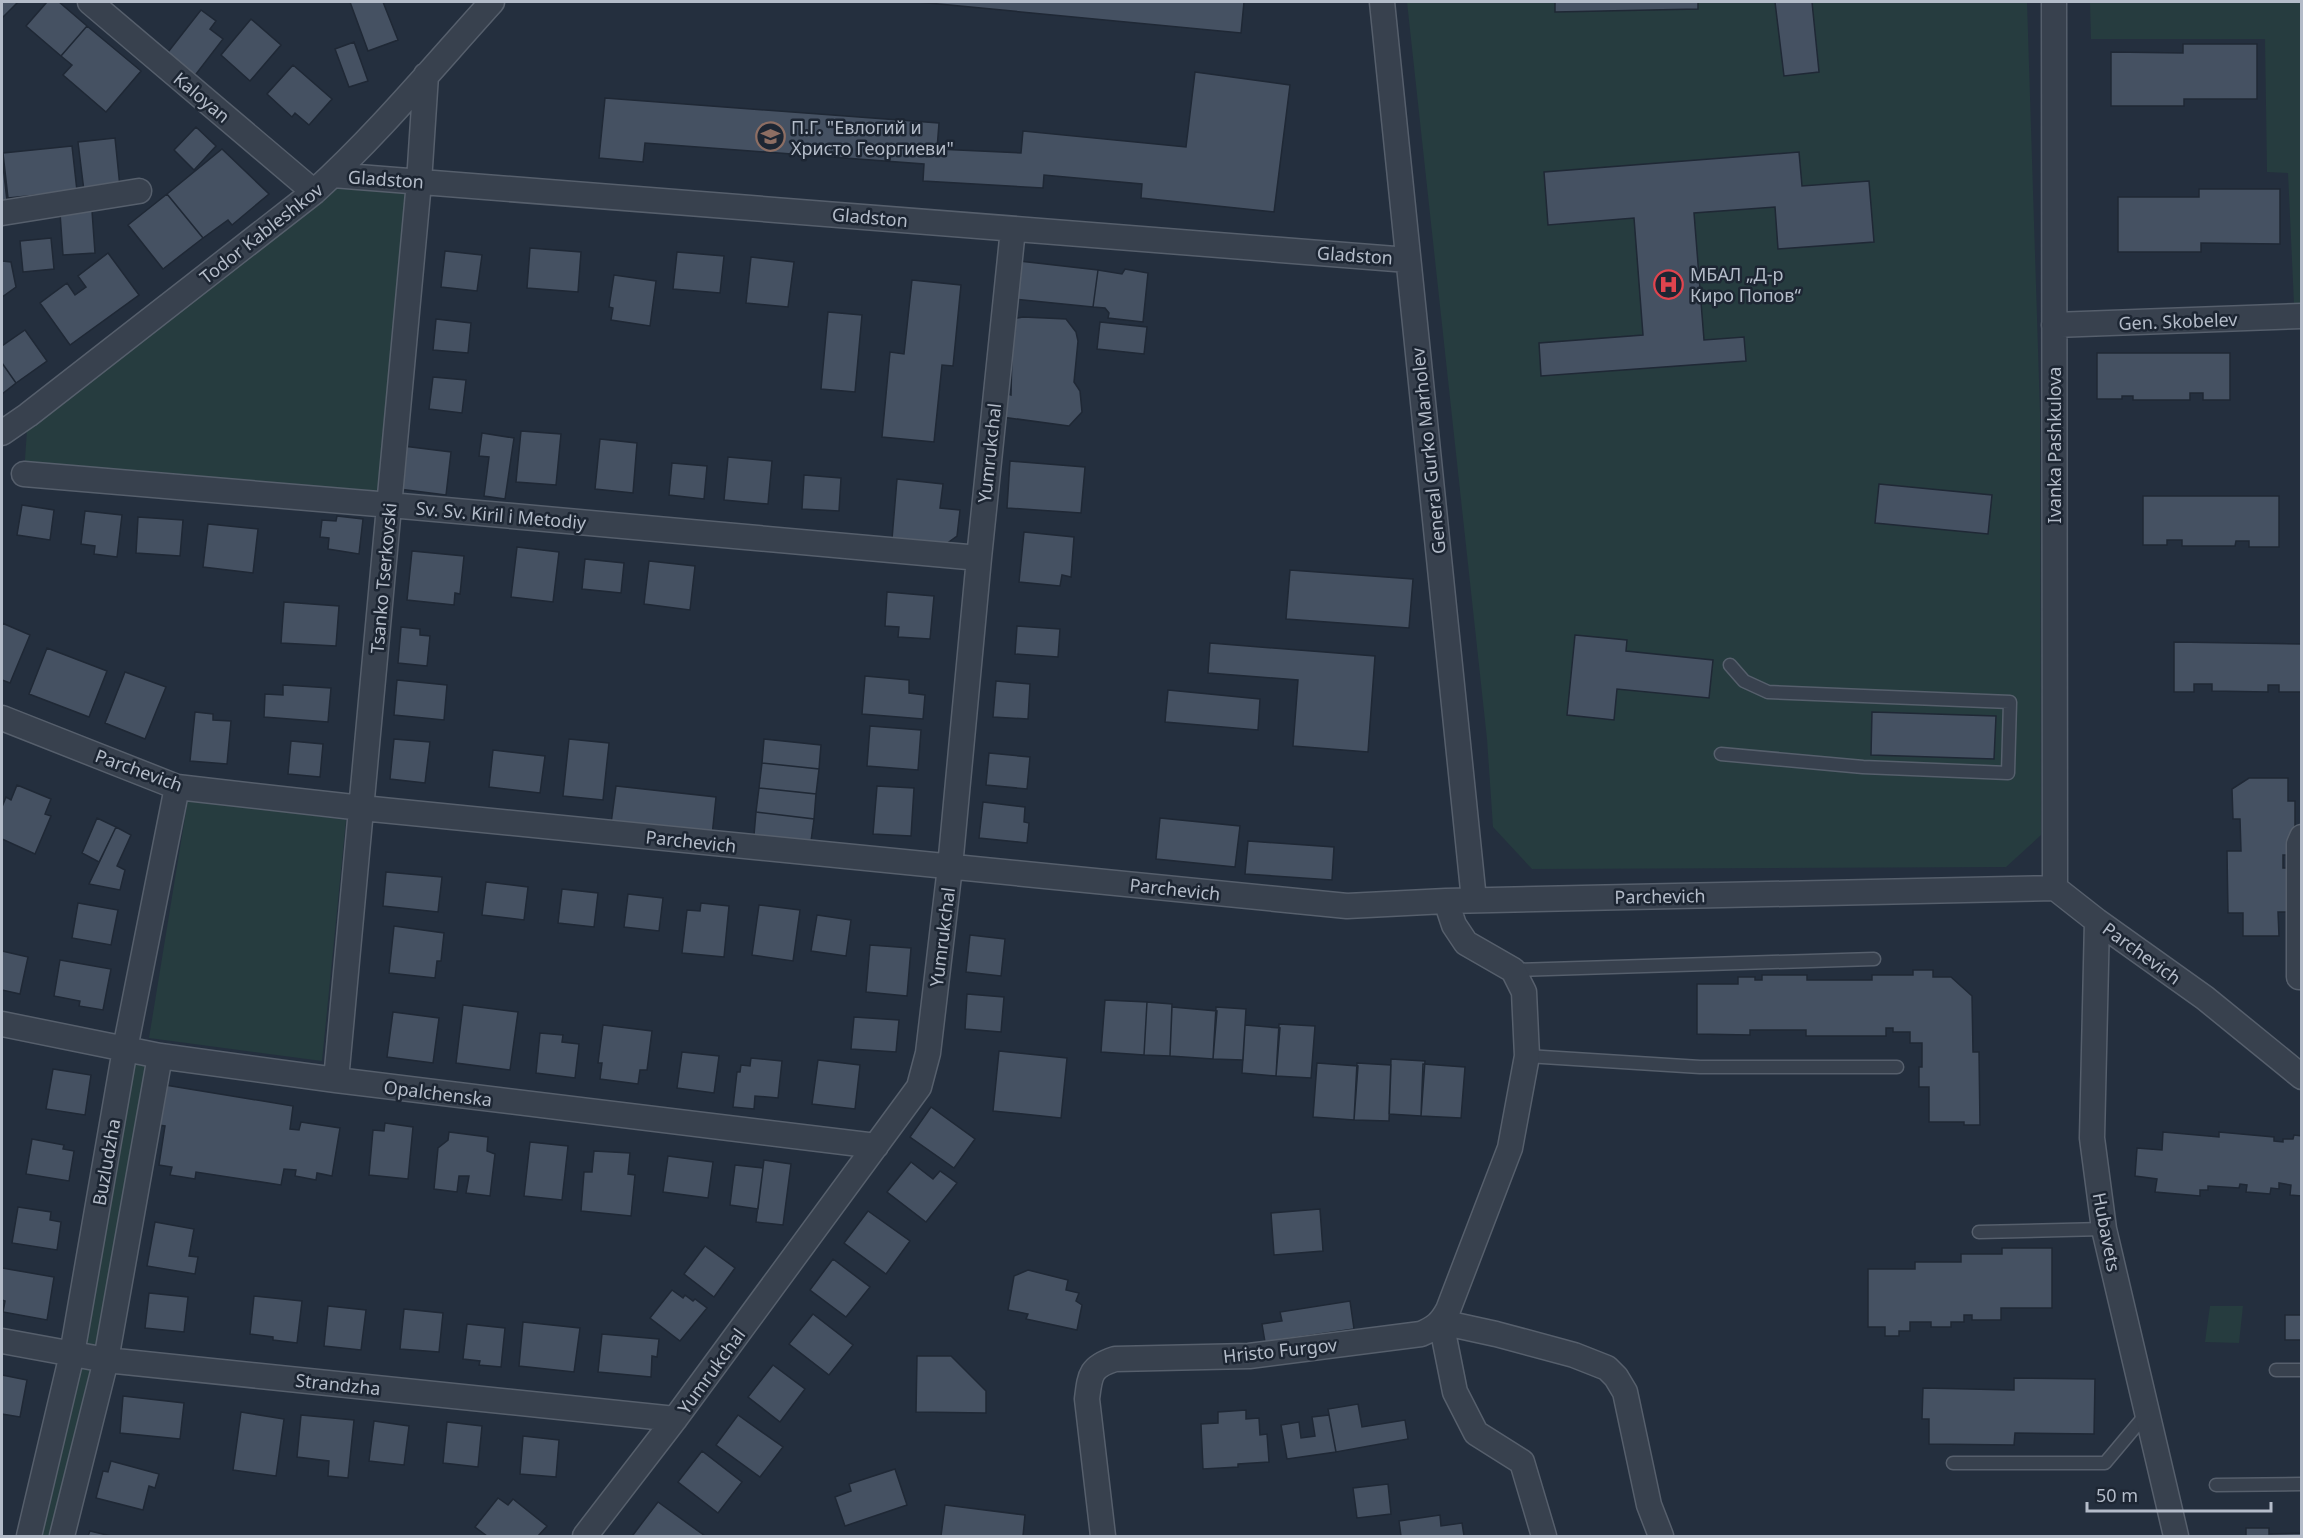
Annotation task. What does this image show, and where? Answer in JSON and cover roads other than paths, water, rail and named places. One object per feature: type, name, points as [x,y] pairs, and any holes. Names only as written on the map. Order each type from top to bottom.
[{"type":"street","name":"Kaloyan","points":[[90,2],[314,192]]},
{"type":"street","name":"Todor Kableshkov","points":[[2,433],[314,192],[333,175],[492,2]]},
{"type":"street","name":"General Gurko Marholev","points":[[1382,2],[1474,900]]},
{"type":"street","name":"Ivanka Pashkulova","points":[[2054,2],[2055,888]]},
{"type":"street","name":"Tsanko Tserkovski","points":[[336,1080],[419,182],[426,75]]},
{"type":"street","name":"Gladston","points":[[333,175],[1408,260]]},
{"type":"street","points":[[2,213],[139,191]]},
{"type":"street","name":"Yumrukchal","points":[[585,1536],[675,1419],[919,1087],[928,1053],[950,867],[1013,229]]},
{"type":"street","name":"Gen. Skobelev","points":[[2054,325],[2301,316]]},
{"type":"street","name":"Sv. Sv. Kiril i Metodiy","points":[[24,474],[979,558]]},
{"type":"street","name":"Parchevich","points":[[2,718],[177,787],[362,808],[1347,906],[1474,900],[2055,888],[2205,998],[2301,1077]]},
{"type":"street","name":"Buzludzha","points":[[28,1536],[72,1354],[125,1048],[177,787]]},
{"type":"street","points":[[2299,977],[2299,844],[2301,837]]},
{"type":"street","points":[[1446,901],[1454,925],[1466,943],[1513,970],[1524,992],[1527,1056],[1510,1148],[1441,1322],[1455,1392],[1476,1433],[1522,1462],[1544,1536]]},
{"type":"street","name":"Hubavets","points":[[2097,921],[2092,1138],[2104,1229],[2176,1536]]},
{"type":"street","name":"Opalchenska","points":[[2,1024],[160,1056],[336,1080],[876,1146]]},
{"type":"street","name":"Buzludzha","points":[[62,1536],[106,1360],[160,1056]]},
{"type":"street","points":[[1441,1322],[1574,1355],[1607,1368],[1625,1392],[1648,1505],[1661,1536]]},
{"type":"street","name":"Hristo Furgov","points":[[1102,1536],[1087,1399],[1090,1377],[1098,1364],[1115,1359],[1249,1356],[1421,1334],[1434,1329],[1441,1322]]},
{"type":"street","name":"Strandzha","points":[[2,1341],[106,1360],[675,1419]]},
{"type":"lane","points":[[1720,754],[1863,767],[2008,773],[2010,702],[1768,692],[1744,681],[1730,665]]},
{"type":"lane","points":[[1513,970],[1874,959]]},
{"type":"lane","points":[[1527,1056],[1700,1068],[1898,1068]]},
{"type":"lane","points":[[1979,1232],[2104,1229]]},
{"type":"lane","points":[[2276,1370],[2301,1370]]},
{"type":"lane","points":[[1953,1463],[2105,1463],[2147,1413]]},
{"type":"lane","points":[[2216,1485],[2301,1484]]},
{"type":"place","name":"П.Г. \"Евлогий и Христо Георгиеви\"","points":[[770,137]]},
{"type":"place","name":"МБАЛ „Д-р Киро Попов“","points":[[1669,284]]}]
